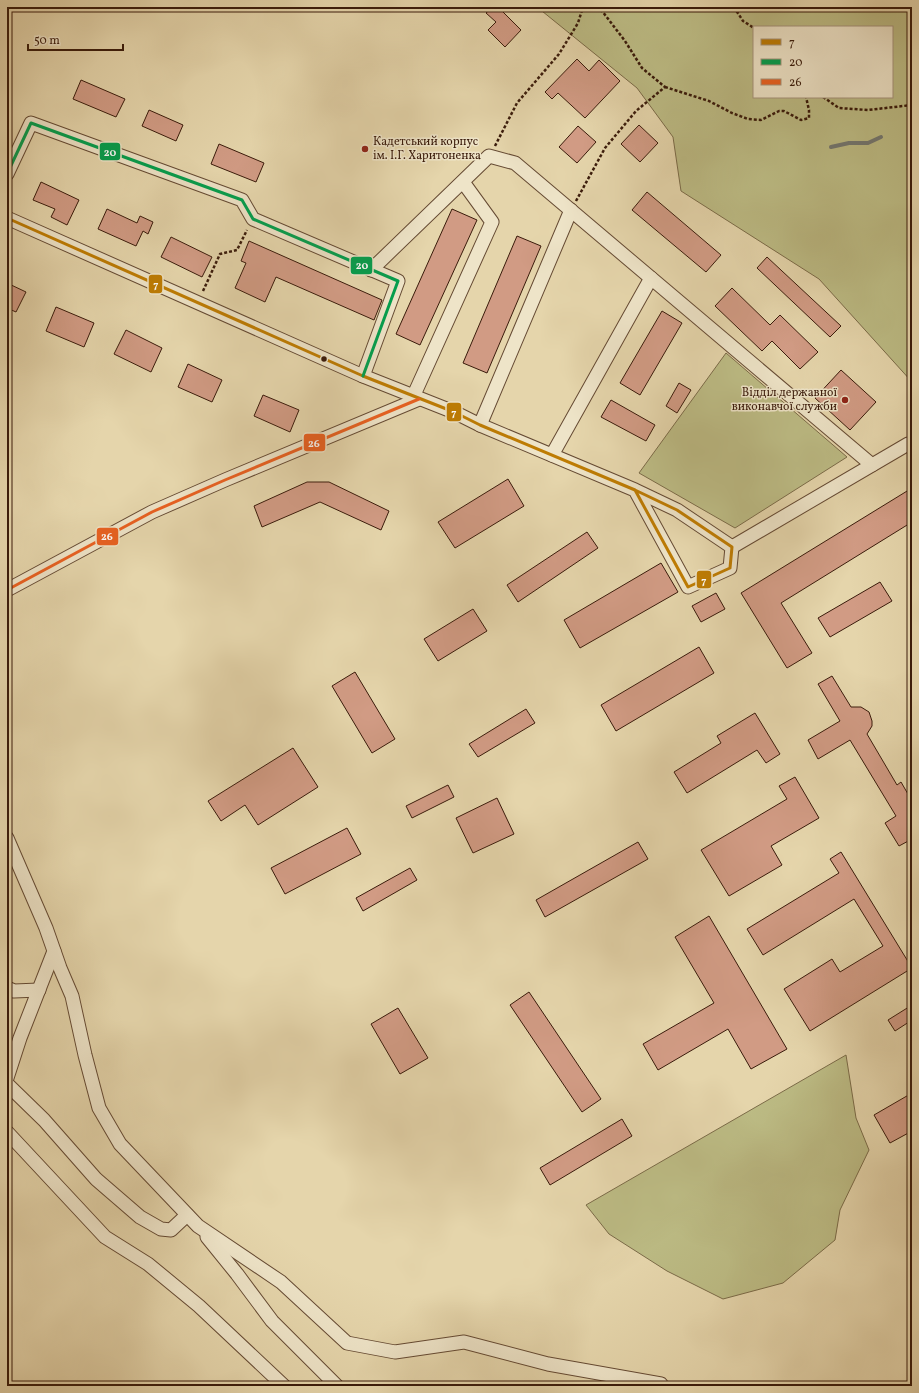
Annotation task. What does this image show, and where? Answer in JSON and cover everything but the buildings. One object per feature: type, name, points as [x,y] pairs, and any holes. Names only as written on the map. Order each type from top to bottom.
[{"type":"street","points":[[7,174],[31,122],[242,200],[253,219],[398,281],[363,376]]},
{"type":"street","points":[[371,270],[490,156],[516,163],[872,464]]},
{"type":"street","points":[[7,590],[152,512],[416,398],[492,222],[462,182]]},
{"type":"street","points":[[480,425],[571,210]]},
{"type":"street","points":[[7,218],[363,376],[454,412],[480,425],[634,490],[677,510],[732,547]]},
{"type":"street","points":[[552,455],[651,278]]},
{"type":"street","points":[[732,547],[872,464],[908,444],[912,445]]},
{"type":"street","points":[[634,490],[688,587],[730,568],[732,547]]},
{"type":"street","points":[[7,838],[46,928],[72,996],[99,1108],[120,1144],[198,1226],[237,1274],[272,1321],[337,1386]]},
{"type":"street","points":[[7,1078],[54,951]]},
{"type":"street","points":[[7,988],[14,991],[39,990]]},
{"type":"street","points":[[7,1084],[44,1120],[96,1179],[140,1217],[161,1229],[171,1230],[187,1214]]},
{"type":"street","points":[[7,1132],[105,1237],[148,1264],[199,1306],[284,1386]]},
{"type":"street","points":[[198,1226],[281,1282],[347,1343],[395,1352],[464,1342],[548,1364],[661,1384]]},
{"type":"path","points":[[490,156],[517,103],[559,54],[578,23],[583,7]]},
{"type":"path","points":[[599,7],[642,68],[665,87],[709,101],[732,113],[748,119],[761,120],[779,111],[801,120],[809,118],[806,98]]},
{"type":"path","points":[[734,7],[743,21],[753,27]]},
{"type":"path","points":[[571,210],[604,148],[636,111],[665,87]]},
{"type":"path","points":[[824,98],[839,108],[868,110],[912,106]]},
{"type":"path","points":[[197,302],[220,254],[237,250],[253,219]]},
{"type":"shaded area","points":[[537,7],[912,7],[912,382],[819,279],[681,191],[673,137],[637,88]]},
{"type":"shaded area","points":[[726,353],[847,457],[735,528],[639,473]]},
{"type":"shaded area","points":[[846,1055],[856,1118],[869,1150],[840,1210],[835,1240],[783,1283],[723,1299],[667,1271],[609,1234],[586,1205]]},
{"type":"waterway","points":[[831,147],[849,143],[868,143],[881,137]]},
{"type":"transit line","name":"20","points":[[7,174],[31,123],[242,200],[253,219],[398,281],[363,376]]},
{"type":"transit line","name":"7","points":[[7,218],[363,376],[454,412],[480,425],[635,490],[688,587],[730,568],[732,547],[677,510],[635,490]]},
{"type":"transit line","name":"26","points":[[7,590],[152,512],[419,399]]},
{"type":"place","name":"Кадетський корпус ім. І.Г. Харитоненка","points":[[365,149]]},
{"type":"place","name":"Відділ державної виконавчої служби","points":[[845,400]]}]
